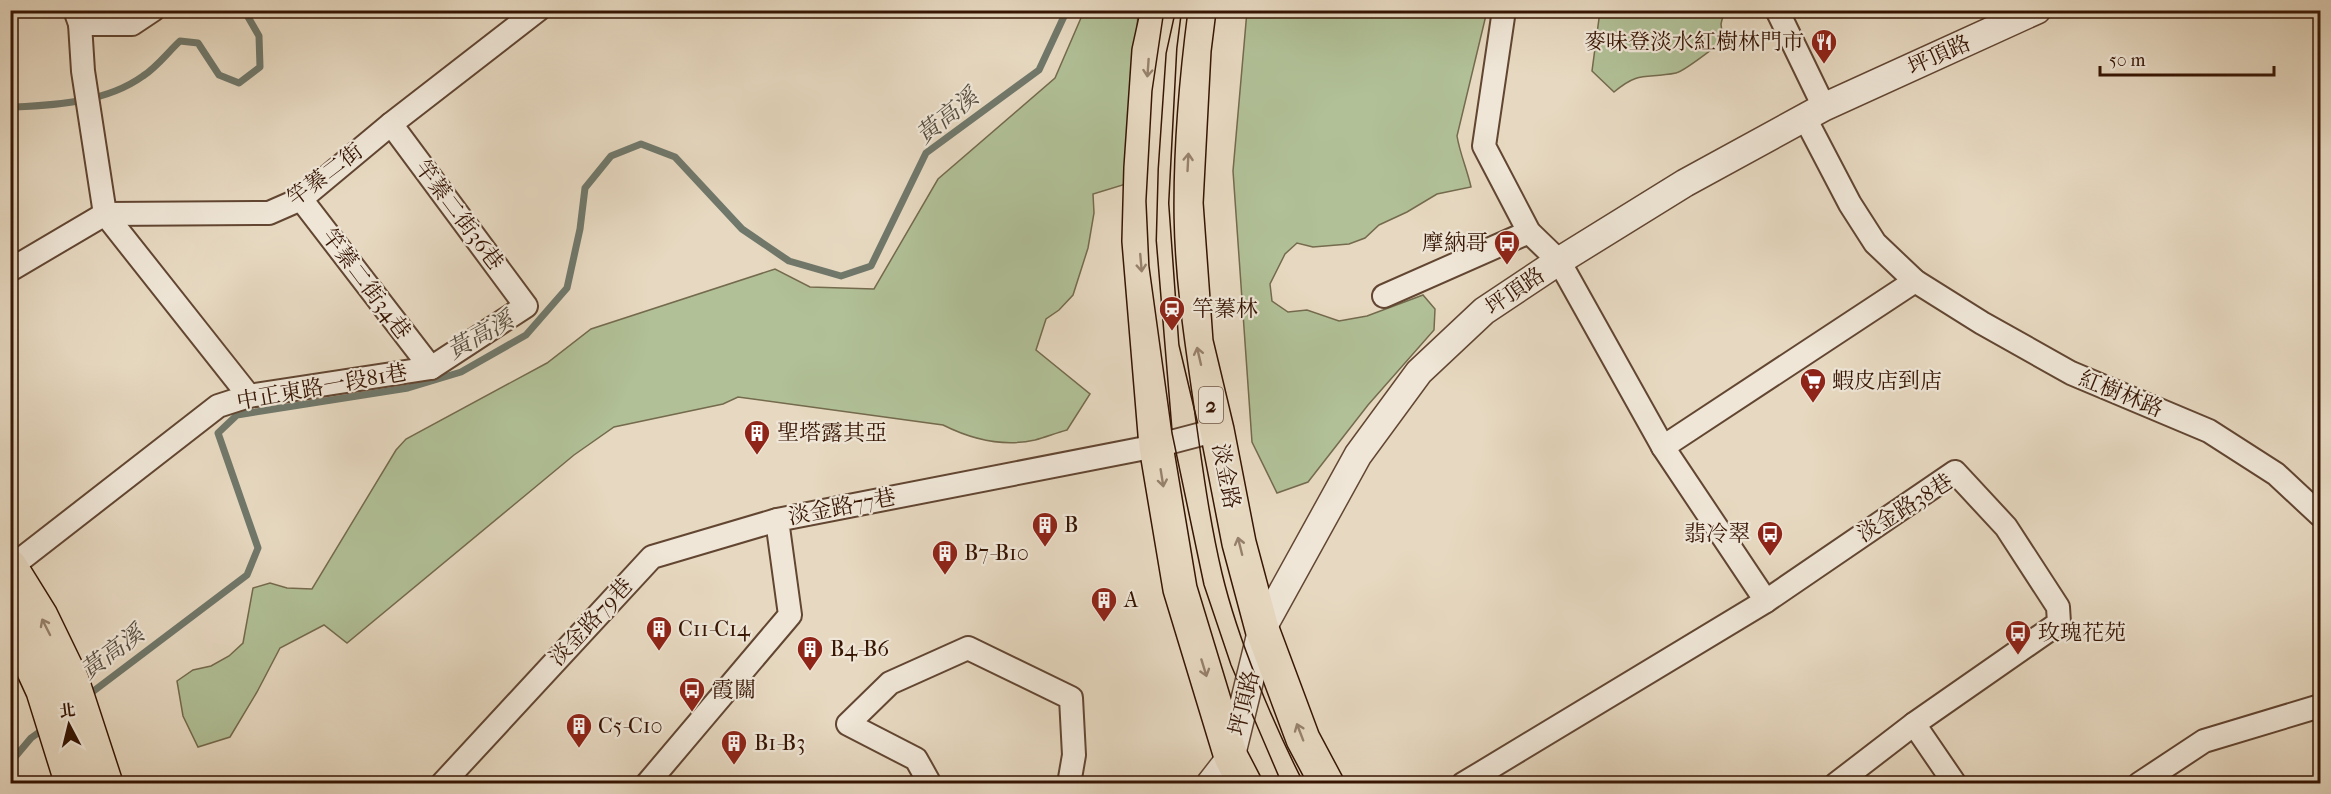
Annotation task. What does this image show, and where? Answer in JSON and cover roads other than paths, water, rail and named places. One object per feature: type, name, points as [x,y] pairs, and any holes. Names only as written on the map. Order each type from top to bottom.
[{"type":"main road","points":[[1158,10],[1149,51],[1141,168],[1139,241],[1156,446],[1180,589],[1238,770]]},
{"type":"main road","name":"淡金路","points":[[1199,10],[1194,50],[1186,203],[1196,342],[1217,430],[1239,543],[1262,629],[1303,739],[1327,783]]},
{"type":"main road","points":[[11,567],[40,616],[58,685],[67,780]]},
{"type":"main road","points":[[10,619],[58,685],[106,782]]},
{"type":"street","points":[[153,10],[132,24],[78,17],[83,71],[105,214],[249,396]]},
{"type":"street","name":"竿蓁二街","points":[[105,214],[270,213],[301,199],[391,124],[538,10]]},
{"type":"street","points":[[1504,10],[1484,146],[1529,232],[1559,261],[1663,447],[1766,601]]},
{"type":"street","name":"紅樹林路","points":[[1777,10],[1850,204],[1875,243],[1915,281],[1982,323],[2071,373],[2210,431],[2276,474],[2320,515]]},
{"type":"street","name":"坪頂路","points":[[1210,783],[1238,770],[1262,629],[1358,455],[1419,372],[1484,311],[1559,261],[1685,183],[1814,113],[2037,10]]},
{"type":"street","name":"竿蓁二街36巷","points":[[391,124],[526,306]]},
{"type":"street","name":"竿蓁二街34巷","points":[[301,199],[431,368]]},
{"type":"street","points":[[10,270],[105,214]]},
{"type":"street","points":[[1384,296],[1529,232]]},
{"type":"street","points":[[1663,447],[1915,281]]},
{"type":"street","name":"中正東路一段81巷","points":[[11,567],[218,406],[249,396],[431,368],[526,306]]},
{"type":"street","name":"淡金路77巷","points":[[647,783],[790,615],[777,520],[1156,446],[1217,430]]},
{"type":"street","name":"淡金路38巷","points":[[1463,783],[1766,601],[1955,472],[2012,523],[2058,607],[2059,623],[1914,724],[1836,783]]},
{"type":"street","name":"淡金路79巷","points":[[442,783],[652,556],[777,520]]},
{"type":"street","points":[[930,783],[916,759],[848,724],[890,683],[968,648],[1071,698],[1074,755],[1069,783]]},
{"type":"street","points":[[2139,783],[2204,741],[2320,706]]},
{"type":"street","points":[[1914,724],[1954,783]]},
{"type":"waterway","points":[[10,105],[15,107],[65,103],[114,92],[148,72],[180,41],[198,43],[219,75],[239,83],[260,67],[259,36],[244,10]]},
{"type":"waterway","name":"黃高溪","points":[[87,696],[247,575],[258,548],[218,433],[237,415],[408,388],[461,372],[526,335],[567,288],[580,229],[585,188],[611,156],[641,144],[675,157],[742,229],[789,261],[841,276],[871,266],[926,153],[1039,70],[1067,10]]},
{"type":"waterway","name":"黃高溪","points":[[10,763],[31,738],[45,728]]},
{"type":"tram line","points":[[1164,10],[1152,91],[1146,201],[1149,266],[1172,433],[1204,585],[1231,665],[1282,784]]},
{"type":"tram line","points":[[1188,10],[1176,140],[1175,242],[1181,313],[1203,470],[1217,552],[1237,625],[1268,707],[1304,784]]},
{"type":"place","name":"麥味登淡水紅樹林門市","points":[[1824,65]]},
{"type":"place","name":"摩納哥","points":[[1507,266]]},
{"type":"place","name":"竿蓁林","points":[[1172,332]]},
{"type":"place","name":"蝦皮店到店","points":[[1813,404]]},
{"type":"place","name":"聖塔露其亞","points":[[757,456]]},
{"type":"place","name":"B","points":[[1045,548]]},
{"type":"place","name":"翡冷翠","points":[[1770,557]]},
{"type":"place","name":"B7-B10","points":[[945,576]]},
{"type":"place","name":"A","points":[[1104,623]]},
{"type":"place","name":"C11-C14","points":[[659,652]]},
{"type":"place","name":"玫瑰花苑","points":[[2018,656]]},
{"type":"place","name":"B4-B6","points":[[810,672]]},
{"type":"place","name":"霞關","points":[[692,713]]},
{"type":"place","name":"C5-C10","points":[[579,749]]},
{"type":"place","name":"B1-B3","points":[[734,766]]}]
